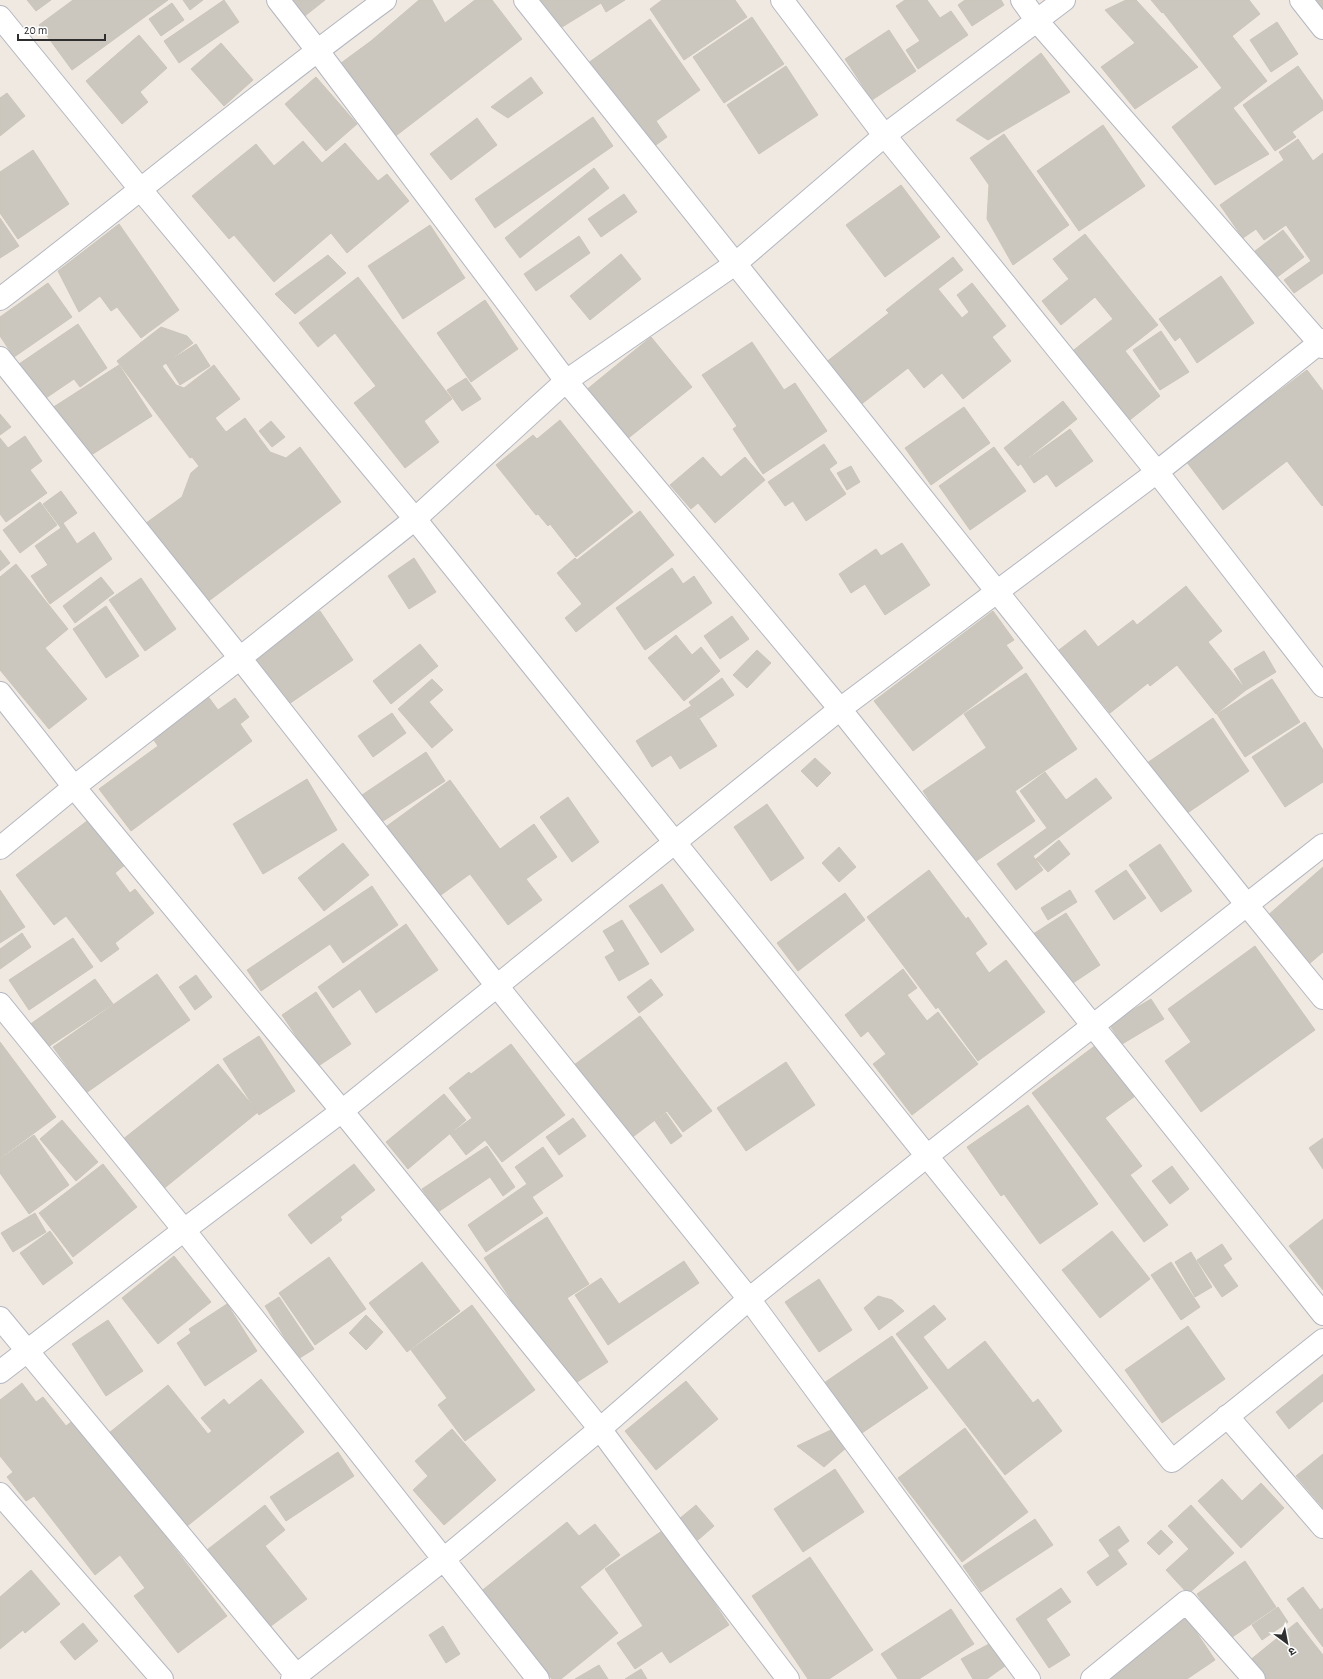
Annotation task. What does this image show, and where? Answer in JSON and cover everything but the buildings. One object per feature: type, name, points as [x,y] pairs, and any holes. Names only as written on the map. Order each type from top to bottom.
[{"type":"street","points":[[278,0],[566,381],[840,709],[1323,1314]]},
{"type":"street","points":[[0,299],[317,50],[385,0]]},
{"type":"street","points":[[524,0],[1246,905],[1323,998]]},
{"type":"street","points":[[782,0],[885,135],[1157,472],[1323,686]]},
{"type":"street","points":[[0,1372],[184,1230],[342,1111],[840,709],[1157,472],[1322,343],[1037,21],[1022,0]]},
{"type":"street","points":[[0,848],[74,787],[240,658],[415,518],[566,381],[735,264],[885,135],[1064,0]]},
{"type":"street","points":[[1301,0],[1323,28]]},
{"type":"street","points":[[0,17],[140,190],[415,518],[1172,1461],[1323,1340]]},
{"type":"street","points":[[0,358],[240,658],[497,986],[749,1299],[1029,1679]]},
{"type":"street","points":[[0,693],[74,787],[342,1111],[600,1429],[694,1556],[788,1679]]},
{"type":"street","points":[[0,1318],[294,1677],[444,1559],[600,1429],[749,1299],[927,1156],[1323,845]]},
{"type":"street","points":[[0,1004],[184,1230],[538,1679]]},
{"type":"street","points":[[1227,1416],[1323,1527]]},
{"type":"street","points":[[0,1494],[162,1679]]},
{"type":"street","points":[[1092,1679],[1186,1602],[1254,1679]]}]
